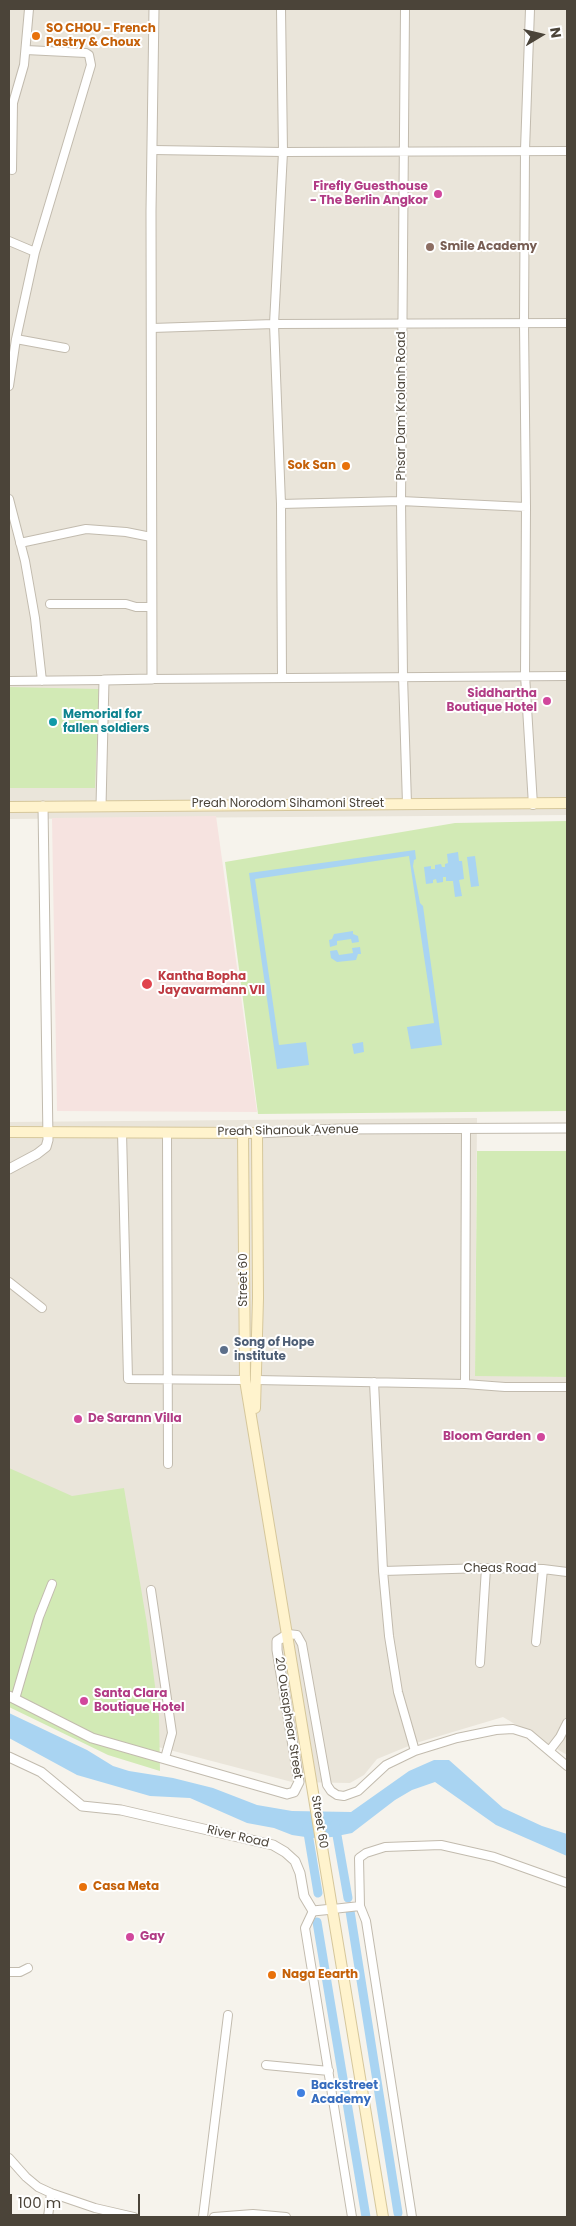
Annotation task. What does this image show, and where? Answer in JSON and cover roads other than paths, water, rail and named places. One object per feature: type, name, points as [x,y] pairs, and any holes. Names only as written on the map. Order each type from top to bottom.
[{"type":"main road","name":"Preah Norodom Sihamoni Street","points":[[9,807],[533,805],[567,803]]},
{"type":"main road","name":"Preah Sihanouk Avenue","points":[[9,1132],[257,1133]]},
{"type":"main road","name":"Street 60","points":[[243,1133],[254,1427],[383,2217]]},
{"type":"main road","name":"Street 60","points":[[251,1380],[257,1133]]},
{"type":"street","points":[[12,170],[13,103],[24,65],[29,9]]},
{"type":"street","points":[[152,679],[154,9]]},
{"type":"street","points":[[281,9],[283,152],[274,324],[281,504],[282,678]]},
{"type":"street","name":"Phsar Dam Krolanh Road","points":[[405,9],[401,501],[407,804]]},
{"type":"street","points":[[530,9],[525,150],[525,675],[533,805]]},
{"type":"street","points":[[9,386],[16,339],[34,252],[91,65],[89,56],[81,52],[26,50]]},
{"type":"street","points":[[153,150],[283,152],[567,150]]},
{"type":"street","points":[[9,241],[34,252]]},
{"type":"street","points":[[152,328],[274,324],[567,324]]},
{"type":"street","points":[[16,339],[65,348]]},
{"type":"street","points":[[9,499],[35,618],[42,681]]},
{"type":"street","points":[[281,504],[401,501],[526,507]]},
{"type":"street","points":[[20,543],[86,529],[126,532],[151,538]]},
{"type":"street","points":[[50,604],[126,604],[136,607],[151,607]]},
{"type":"street","points":[[9,681],[567,676]]},
{"type":"street","points":[[101,806],[104,680]]},
{"type":"street","points":[[9,1169],[46,1147],[48,1131],[42,806]]},
{"type":"street","points":[[465,1384],[466,1128]]},
{"type":"street","name":"Preah Sihanouk Avenue","points":[[257,1133],[339,1129],[567,1128]]},
{"type":"street","points":[[122,1132],[128,1379],[168,1378],[567,1387]]},
{"type":"street","points":[[167,1132],[168,1464]]},
{"type":"street","points":[[9,1282],[42,1308]]},
{"type":"street","points":[[374,1382],[383,1571],[393,1665],[398,1692],[415,1751]]},
{"type":"street","points":[[480,1663],[486,1568]]},
{"type":"street","name":"Cheas Road","points":[[383,1571],[486,1568],[543,1569],[536,1642]]},
{"type":"street","points":[[543,1569],[567,1572]]},
{"type":"street","points":[[12,1697],[52,1584]]},
{"type":"street","points":[[151,1590],[172,1732],[165,1758]]},
{"type":"street","name":"20 Ousaphear Street","points":[[12,1697],[92,1738],[281,1793],[294,1792],[299,1782],[277,1641],[282,1636],[288,1634],[297,1635],[302,1644],[327,1784],[331,1791],[337,1795],[352,1795],[386,1765],[415,1751],[457,1738],[504,1729],[529,1734],[567,1766]]},
{"type":"street","points":[[550,1750],[560,1737],[567,1723]]},
{"type":"street","name":"River Road","points":[[9,1756],[41,1772],[82,1806],[121,1810],[273,1845],[295,1861],[300,1873],[304,1896],[312,1912]]},
{"type":"street","points":[[412,2217],[366,1921],[360,1906],[359,1858],[366,1852],[385,1847],[421,1844],[455,1847],[494,1857],[567,1883]]},
{"type":"street","points":[[352,2217],[305,1928],[312,1912],[360,1906]]},
{"type":"street","points":[[9,1972],[20,1972],[28,1968]]},
{"type":"street","points":[[203,2217],[228,2015]]},
{"type":"street","points":[[266,2065],[328,2070]]},
{"type":"street","points":[[9,2158],[26,2178],[51,2193],[95,2208],[134,2217]]},
{"type":"street","points":[[48,2217],[51,2193]]},
{"type":"street","points":[[214,2217],[260,2214],[286,2217]]},
{"type":"water","points":[[415,850],[416,859],[413,866],[420,903],[423,906],[442,1045],[411,1049],[407,1027],[434,1023],[409,856],[255,879],[279,1045],[306,1042],[309,1065],[277,1069],[249,873]]},
{"type":"water","points":[[458,852],[459,861],[462,861],[464,879],[459,880],[462,896],[455,897],[453,881],[446,881],[446,877],[443,877],[443,882],[437,883],[436,879],[433,880],[433,883],[426,884],[424,867],[431,866],[431,869],[435,869],[435,865],[441,864],[442,867],[445,867],[445,864],[448,863],[447,854]]},
{"type":"water","points":[[475,856],[479,886],[471,887],[467,857]]},
{"type":"water","points":[[353,931],[353,934],[358,936],[359,942],[352,943],[351,939],[337,941],[337,945],[330,947],[329,940],[332,939],[334,934]]},
{"type":"water","points":[[360,947],[361,954],[358,954],[356,960],[337,962],[331,958],[330,951],[337,950],[339,955],[353,953],[352,948]]},
{"type":"water","points":[[363,1042],[364,1052],[354,1054],[352,1044]]},
{"type":"water","points":[[9,1713],[87,1750],[113,1766],[213,1788],[257,1805],[292,1811],[351,1812],[409,1771],[434,1760],[449,1760],[503,1808],[542,1826],[567,1834],[567,1856],[496,1825],[435,1782],[412,1790],[395,1800],[352,1833],[312,1838],[292,1835],[274,1828],[247,1823],[190,1798],[150,1796],[77,1775],[9,1738]]},
{"type":"waterway","points":[[335,1824],[348,1898]]},
{"type":"waterway","points":[[307,1827],[318,1893]]},
{"type":"waterway","points":[[350,1911],[398,2213]]},
{"type":"waterway","points":[[317,1922],[366,2217]]},
{"type":"place","name":"SO CHOU - French Pastry & Choux","points":[[36,36]]},
{"type":"place","name":"Firefly Guesthouse - The Berlin Angkor","points":[[438,194]]},
{"type":"place","name":"Smile Academy","points":[[430,247]]},
{"type":"place","name":"Sok San","points":[[346,466]]},
{"type":"place","name":"Siddhartha Boutique Hotel","points":[[547,701]]},
{"type":"place","name":"Memorial for fallen soldiers","points":[[53,722]]},
{"type":"place","name":"Kantha Bopha Jayavarmann VII","points":[[147,984]]},
{"type":"place","name":"Song of Hope institute","points":[[224,1350]]},
{"type":"place","name":"De Sarann Villa","points":[[78,1419]]},
{"type":"place","name":"Bloom Garden","points":[[541,1437]]},
{"type":"place","name":"Santa Clara Boutique Hotel","points":[[84,1701]]},
{"type":"place","name":"Casa Meta","points":[[83,1887]]},
{"type":"place","name":"Gay","points":[[130,1937]]},
{"type":"place","name":"Naga Eearth","points":[[272,1975]]},
{"type":"place","name":"Backstreet Academy","points":[[301,2093]]}]
